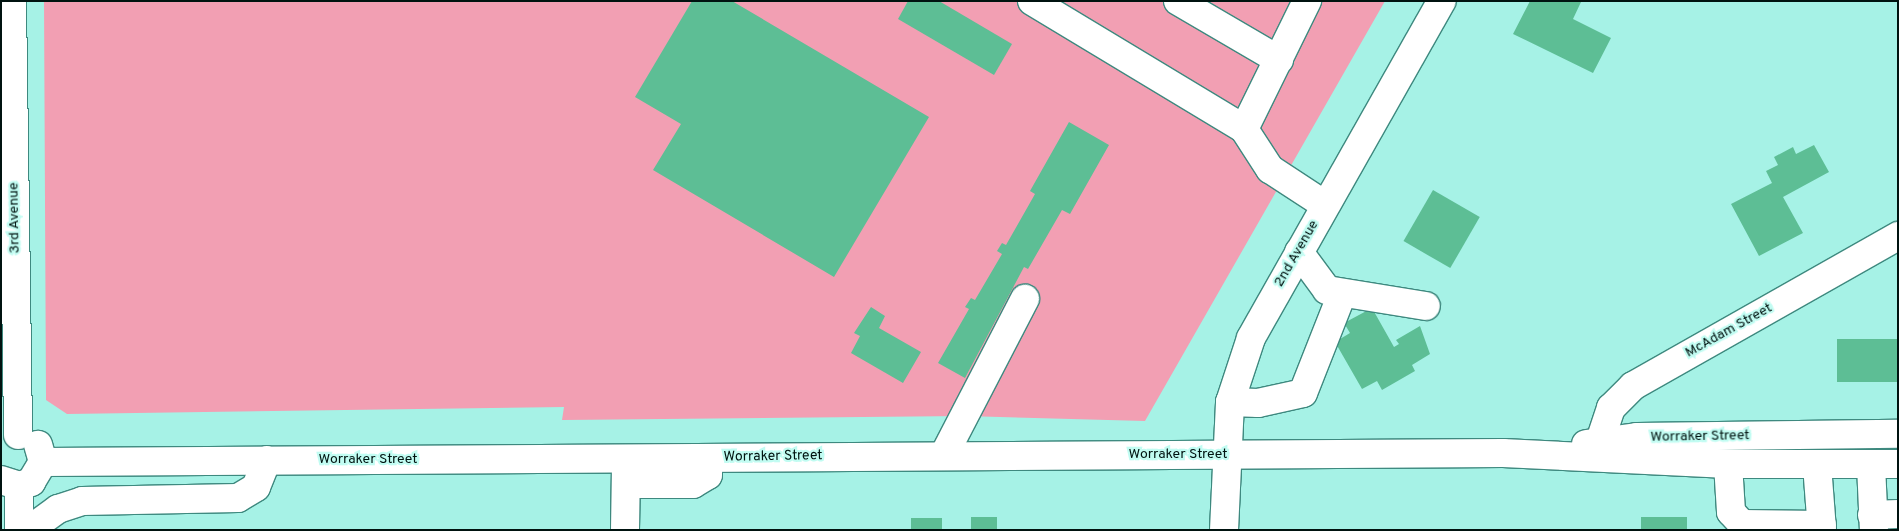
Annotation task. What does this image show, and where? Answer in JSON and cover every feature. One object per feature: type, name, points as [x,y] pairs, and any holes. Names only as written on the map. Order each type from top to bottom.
[{"type":"street","name":"3rd Avenue","points":[[9,438],[12,1]]},
{"type":"street","points":[[1032,1],[1244,129],[1270,169],[1325,205]]},
{"type":"street","points":[[1178,1],[1279,60]]},
{"type":"street","points":[[1244,129],[1307,1]]},
{"type":"street","name":"2nd Avenue","points":[[1224,530],[1226,455],[1230,402],[1251,338],[1442,1]]},
{"type":"street","name":"McAdam Street","points":[[1596,449],[1611,408],[1646,377],[1898,236]]},
{"type":"street","points":[[1299,252],[1327,290],[1342,294],[1426,306]]},
{"type":"street","points":[[1230,402],[1258,403],[1303,393],[1342,294]]},
{"type":"street","points":[[944,455],[1025,299]]},
{"type":"street","name":"Worraker Street","points":[[1596,449],[1637,437],[1898,434]]},
{"type":"street","points":[[9,438],[39,446],[43,462],[40,474],[10,483],[19,530]]},
{"type":"street","name":"Worraker Street","points":[[43,462],[267,460],[626,471],[708,458],[944,455],[1226,455],[1596,449],[1728,464],[1898,464]]},
{"type":"street","points":[[29,530],[58,509],[82,500],[238,498],[256,487],[267,460]]},
{"type":"street","points":[[1728,464],[1731,512],[1742,524],[1822,528],[1817,465]]},
{"type":"street","points":[[1871,465],[1881,520]]},
{"type":"street","points":[[626,471],[626,530]]},
{"type":"shaded area","points":[[44,1],[1385,1],[1145,421],[964,416],[562,420],[564,407],[67,414],[46,400]]},
{"type":"building","points":[[692,1],[732,1],[929,117],[834,277],[653,170],[681,124],[635,97]]},
{"type":"building","points":[[908,1],[939,1],[1012,44],[994,75],[898,19]]},
{"type":"building","points":[[1530,1],[1581,2],[1573,19],[1611,38],[1593,73],[1513,34]]},
{"type":"building","points":[[1069,122],[1109,145],[1070,214],[1062,210],[1028,269],[1024,267],[965,378],[938,363],[969,309],[965,307],[971,298],[975,300],[1002,254],[997,251],[1002,243],[1006,245],[1035,194],[1030,191]]},
{"type":"building","points":[[1814,145],[1829,172],[1783,197],[1803,233],[1759,256],[1731,204],[1772,183],[1766,171],[1778,165],[1774,157],[1793,147],[1796,154]]},
{"type":"building","points":[[1433,190],[1480,217],[1450,268],[1404,241]]},
{"type":"building","points":[[871,307],[885,316],[879,328],[921,352],[903,383],[851,353],[860,336],[854,333]]},
{"type":"building","points":[[1372,308],[1394,347],[1399,344],[1396,340],[1420,326],[1430,354],[1412,365],[1415,371],[1382,390],[1377,381],[1362,389],[1335,342],[1350,333],[1344,323]]},
{"type":"building","points":[[1837,339],[1898,339],[1898,382],[1837,382]]},
{"type":"building","points":[[971,517],[997,517],[997,530],[971,530]]},
{"type":"building","points":[[1641,517],[1687,517],[1687,530],[1641,530]]},
{"type":"building","points":[[911,518],[942,518],[942,530],[911,530]]}]
